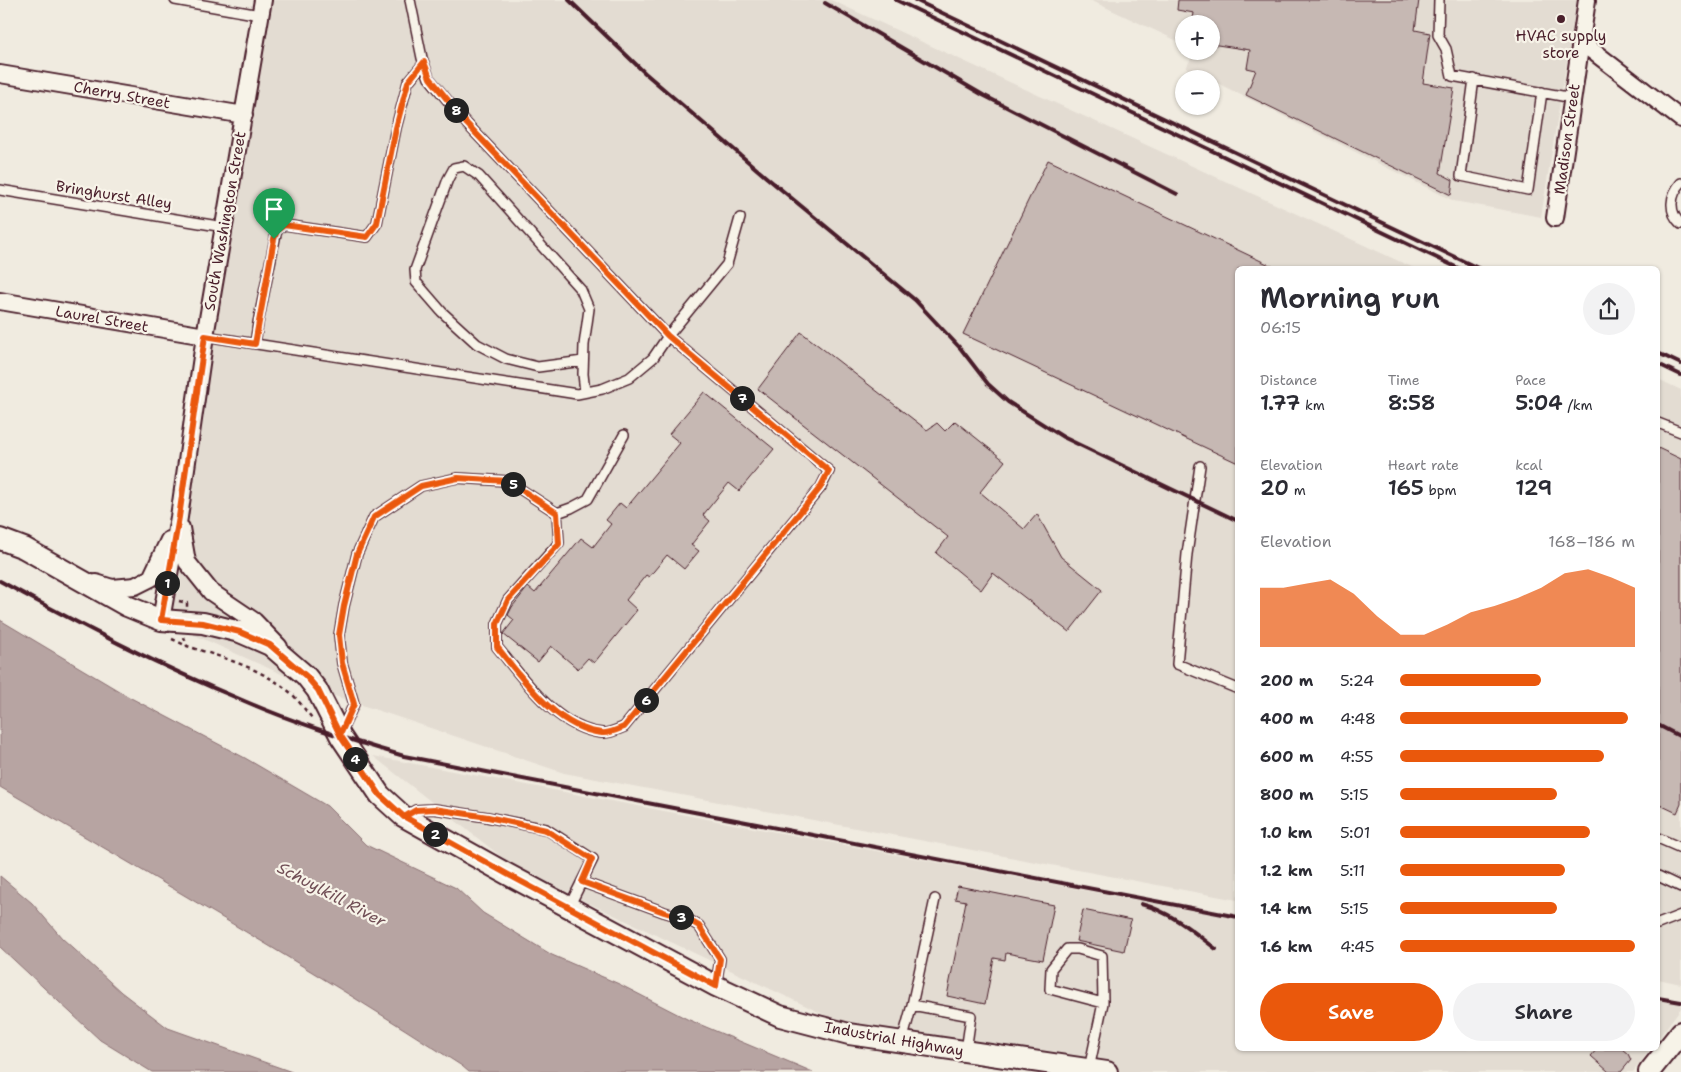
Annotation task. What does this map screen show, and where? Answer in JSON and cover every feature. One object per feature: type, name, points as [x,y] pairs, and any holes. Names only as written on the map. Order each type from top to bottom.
[{"type":"street","name":"Madison Street","points":[[1555,218],[1587,0]]},
{"type":"street","name":"South Washington Street","points":[[161,620],[179,517],[205,336],[262,7]]},
{"type":"street","points":[[1581,42],[1674,106],[1681,119]]},
{"type":"street","name":"Cherry Street","points":[[0,74],[244,115]]},
{"type":"street","name":"Laurel Street","points":[[0,301],[205,336]]},
{"type":"street","points":[[66,572],[112,588],[135,586],[151,578],[179,517]]},
{"type":"street","points":[[179,517],[187,562],[211,592],[254,621],[306,676]]},
{"type":"street","name":"Industrial Highway","points":[[0,539],[24,548],[127,606],[161,620],[203,623],[240,632],[270,645],[306,676],[318,690],[340,735],[380,795],[404,817],[716,986],[780,1016],[849,1034],[1098,1070]]},
{"type":"street","points":[[1649,1072],[1681,1032]]},
{"type":"lane","points":[[176,0],[262,7]]},
{"type":"lane","points":[[410,0],[424,62],[430,78],[467,124],[668,336],[829,471],[820,488],[624,727],[604,734],[580,729],[545,703],[497,647],[497,624],[508,600],[559,544],[557,513]]},
{"type":"lane","points":[[1439,0],[1438,35],[1446,49],[1452,76],[1572,98]]},
{"type":"lane","points":[[1587,0],[1593,0]]},
{"type":"lane","points":[[255,344],[277,230],[284,225],[367,237],[377,223],[396,128],[408,82],[424,62]]},
{"type":"lane","points":[[1474,80],[1461,176],[1528,190],[1542,92]]},
{"type":"lane","points":[[583,361],[538,367],[506,359],[477,344],[442,312],[416,282],[415,270],[448,179],[454,168],[464,166],[480,176],[581,290],[588,309],[583,361],[585,392]]},
{"type":"lane","points":[[1681,183],[1673,191],[1671,205],[1675,219],[1681,224]]},
{"type":"lane","name":"Bringhurst Alley","points":[[0,190],[224,228]]},
{"type":"lane","points":[[205,336],[577,394],[602,388],[629,378],[653,358],[668,336],[727,264],[740,218]]},
{"type":"lane","points":[[1660,424],[1681,432]]},
{"type":"lane","points":[[557,513],[571,508],[588,498],[624,435]]},
{"type":"lane","points":[[1200,466],[1187,554],[1177,664],[1235,688]]},
{"type":"lane","points":[[340,735],[354,704],[342,663],[339,635],[357,554],[374,517],[421,486],[458,478],[508,481],[557,513]]},
{"type":"lane","points":[[404,817],[416,810],[434,809],[488,817],[546,830],[592,859],[569,907]]},
{"type":"lane","points":[[1660,839],[1681,848]]},
{"type":"lane","points":[[1660,877],[1681,887]]},
{"type":"lane","points":[[582,882],[687,919],[699,926],[720,959],[716,986]]},
{"type":"lane","points":[[902,1042],[935,900]]},
{"type":"lane","points":[[1660,923],[1681,915]]},
{"type":"lane","points":[[1098,1070],[1103,1003],[1102,956],[1078,948],[1067,949],[1051,969],[1050,989],[1103,1003]]},
{"type":"lane","points":[[912,1004],[971,1016],[966,1051]]},
{"type":"shaded area","points":[[262,0],[831,0],[1409,266],[1235,266],[1235,900],[564,773],[317,690],[161,620]]},
{"type":"shaded area","points":[[1090,0],[1577,0],[1541,217],[1454,201],[1220,84],[1220,70],[1190,70],[1186,68],[1190,60],[1220,60],[1220,15],[1175,15],[1175,40]]},
{"type":"shaded area","points":[[1660,380],[1681,390],[1681,984],[1660,979]]},
{"type":"shaded area","points":[[373,756],[1235,919],[1235,1051],[1649,1051],[1633,1072],[1111,1072],[842,1023],[517,869]]},
{"type":"shaded area","points":[[1660,998],[1681,1002],[1681,1008],[1660,1036]]},
{"type":"water","name":"Schuylkill River","points":[[0,620],[129,697],[245,758],[327,806],[366,845],[456,888],[483,913],[552,955],[619,984],[687,1019],[813,1072],[469,1072],[290,959],[0,787]]},
{"type":"water","points":[[0,876],[32,903],[62,938],[121,992],[168,1028],[292,1072],[152,1072],[100,1040],[0,947]]},
{"type":"building","points":[[1178,0],[1419,0],[1415,30],[1430,33],[1423,83],[1454,88],[1440,173],[1453,180],[1451,195],[1246,95],[1256,70],[1247,68],[1250,50],[1220,45],[1220,15],[1194,15],[1194,13],[1177,10]]},
{"type":"building","points":[[1048,160],[1272,266],[1235,266],[1235,462],[963,334]]},
{"type":"building","points":[[801,332],[927,430],[937,423],[945,431],[955,421],[1005,461],[980,492],[1024,529],[1037,514],[1061,557],[1102,590],[1069,632],[993,573],[981,590],[936,553],[948,537],[758,389]]},
{"type":"building","points":[[704,392],[774,449],[739,491],[729,483],[703,515],[710,521],[691,545],[699,551],[684,569],[667,555],[649,577],[646,575],[626,600],[637,610],[594,663],[588,658],[578,669],[551,646],[538,662],[503,634],[514,620],[508,615],[512,607],[528,587],[535,593],[581,538],[593,547],[611,524],[606,520],[620,503],[626,508],[680,443],[669,434]]},
{"type":"building","points":[[1660,449],[1681,459],[1681,804],[1677,813],[1660,805]]},
{"type":"building","points":[[958,886],[1054,905],[1043,960],[1006,953],[1005,960],[994,958],[985,1004],[947,996],[966,901],[955,899]]},
{"type":"building","points":[[1083,910],[1131,920],[1124,951],[1076,941]]},
{"type":"building","points":[[1595,1051],[1624,1051],[1631,1060],[1621,1072],[1609,1072],[1591,1056]]},
{"type":"railway","points":[[569,0],[645,73],[766,177],[915,300],[961,349],[988,384],[1008,402],[1063,437],[1235,520]]},
{"type":"railway","points":[[896,0],[1454,266]]},
{"type":"railway","points":[[915,0],[1474,266]]},
{"type":"railway","points":[[825,3],[983,95],[1177,194]]},
{"type":"railway","points":[[1660,354],[1681,364]]},
{"type":"railway","points":[[1660,365],[1681,375]]},
{"type":"railway","points":[[0,581],[120,644],[211,687],[302,724],[404,756],[1235,916]]},
{"type":"railway","points":[[1660,726],[1681,737]]},
{"type":"railway","points":[[1141,904],[1161,911],[1190,929],[1216,949]]},
{"type":"railway","points":[[1660,998],[1681,1002]]},
{"type":"place","name":"HVAC supply store","points":[[1561,19]]},
{"type":"route","points":[[274,239],[255,344],[205,336],[179,517],[161,620],[203,623],[240,632],[270,645],[306,676],[318,690],[327,712],[341,737],[380,795],[403,816],[507,874],[716,986],[720,959],[699,926],[687,919],[582,882],[592,859],[546,830],[488,817],[434,809],[416,810],[404,817],[380,795],[340,735],[354,704],[342,663],[339,635],[344,606],[357,554],[374,517],[421,486],[458,478],[508,481],[557,513],[559,544],[508,600],[497,624],[497,647],[545,703],[580,729],[604,734],[624,727],[820,488],[829,471],[668,336],[467,124],[430,78],[424,62],[408,82],[396,128],[377,223],[367,237],[284,225],[277,230],[274,239]]}]
